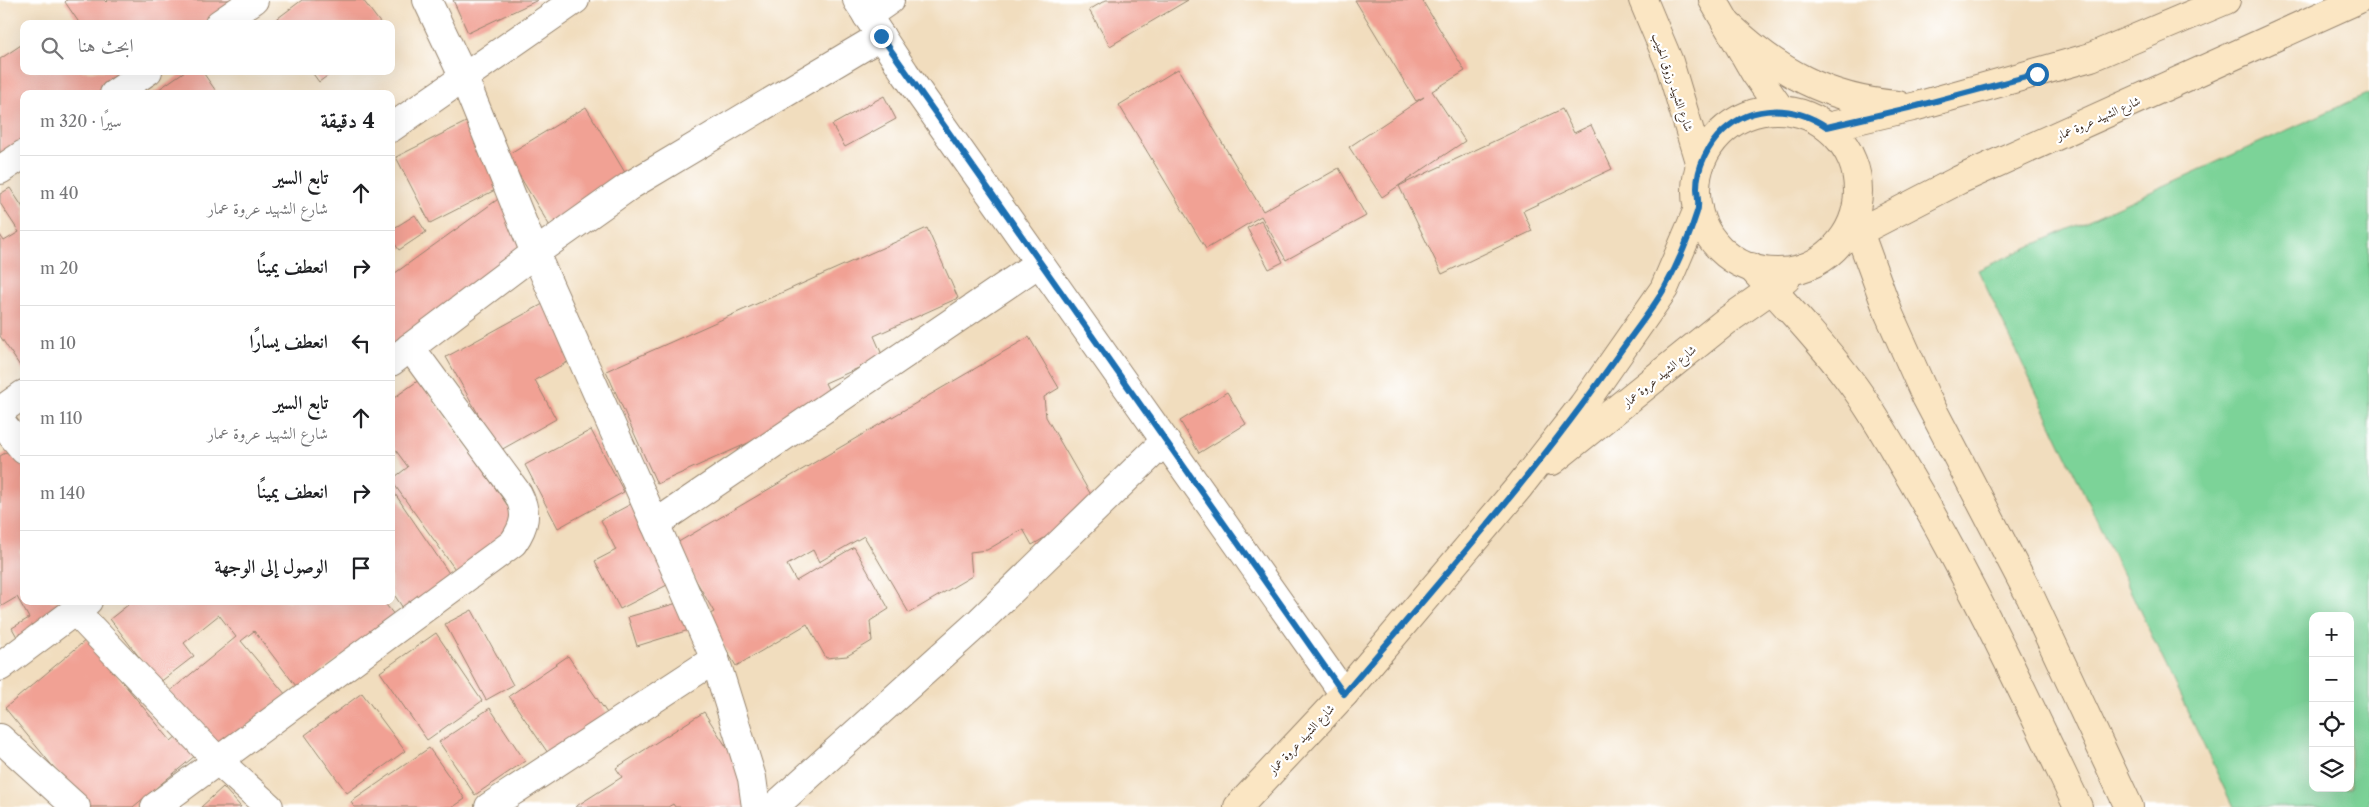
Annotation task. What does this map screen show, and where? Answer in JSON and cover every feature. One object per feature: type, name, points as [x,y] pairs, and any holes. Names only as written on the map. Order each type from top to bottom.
[{"type":"street","points":[[224,20],[254,0]]},
{"type":"street","points":[[427,0],[463,76],[535,253],[716,660],[752,778],[756,807]]},
{"type":"street","points":[[395,125],[463,76],[575,0]]},
{"type":"street","points":[[155,807],[513,543],[522,530],[525,517],[523,504],[518,494],[401,354],[535,253],[890,0]]},
{"type":"street","name":"شارع الشهيد رزوق الحبيب","points":[[1643,0],[1669,62],[1700,166]]},
{"type":"street","points":[[1713,0],[1780,110]]},
{"type":"street","points":[[1827,127],[1917,106],[2091,57],[2226,0]]},
{"type":"street","name":"شارع الشهيد عروة عمار","points":[[1852,231],[1959,180],[2357,0]]},
{"type":"street","points":[[868,17],[1039,263],[1344,694]]},
{"type":"street","points":[[1727,24],[1753,48],[1775,64],[1813,86],[1856,99],[1882,104],[1917,106]]},
{"type":"street","points":[[120,90],[142,75]]},
{"type":"street","points":[[1852,231],[1823,258],[1801,269],[1776,272],[1751,267],[1727,255],[1709,234],[1698,209],[1697,187],[1700,166],[1710,147],[1723,131],[1740,119],[1760,112],[1780,110],[1813,118],[1827,127],[1844,145],[1855,168],[1858,194],[1852,231],[1926,397],[2030,596],[2129,807]]},
{"type":"street","points":[[0,170],[20,157]]},
{"type":"street","name":"شارع الشهيد عروة عمار","points":[[1238,807],[1344,694],[1519,487],[1583,405],[1664,289],[1698,209]]},
{"type":"street","points":[[655,524],[1039,263]]},
{"type":"street","points":[[1751,267],[1822,345],[1851,382],[1899,459],[1937,523],[1988,620],[2078,807]]},
{"type":"street","name":"شارع الشهيد عروة عمار","points":[[1519,487],[1725,322],[1801,269]]},
{"type":"street","points":[[0,411],[20,397]]},
{"type":"street","points":[[0,421],[20,445]]},
{"type":"street","points":[[774,807],[977,624],[1165,441]]},
{"type":"street","points":[[0,667],[81,606],[217,760],[269,807]]},
{"type":"street","points":[[489,807],[716,660]]},
{"type":"street","points":[[0,738],[76,807]]},
{"type":"green space","points":[[2369,93],[2369,807],[2233,807],[1978,270]]},
{"type":"building","points":[[67,0],[104,0],[106,2],[108,0],[238,0],[208,20],[77,20],[65,2]]},
{"type":"building","points":[[302,0],[363,0],[378,20],[275,20]]},
{"type":"building","points":[[453,0],[538,0],[468,33]]},
{"type":"building","points":[[1106,0],[1188,0],[1110,46],[1089,10]]},
{"type":"building","points":[[1355,0],[1422,0],[1465,71],[1432,91],[1465,141],[1382,197],[1349,147],[1424,97],[1416,101]]},
{"type":"building","points":[[20,46],[20,75],[125,75],[103,90],[20,90],[20,144],[0,154],[0,59]]},
{"type":"building","points":[[1178,69],[1263,211],[1339,168],[1366,216],[1286,260],[1261,216],[1206,249],[1119,105]]},
{"type":"building","points":[[179,75],[205,75],[215,90],[158,90]]},
{"type":"building","points":[[314,75],[329,75],[319,82]]},
{"type":"building","points":[[884,96],[896,119],[845,147],[832,125]]},
{"type":"building","points":[[586,107],[633,186],[554,233],[507,155]]},
{"type":"building","points":[[1562,109],[1574,133],[1591,125],[1612,169],[1523,211],[1532,231],[1442,274],[1399,186]]},
{"type":"building","points":[[468,121],[501,187],[430,223],[396,157]]},
{"type":"building","points":[[10,188],[20,203],[20,366],[0,336],[0,235],[4,241],[19,232],[0,203],[0,194]]},
{"type":"building","points":[[501,197],[538,251],[395,347],[395,273]]},
{"type":"building","points":[[415,215],[426,232],[399,250],[395,244],[395,228]]},
{"type":"building","points":[[1261,220],[1283,262],[1269,269],[1247,228]]},
{"type":"building","points":[[927,228],[958,298],[874,336],[883,357],[825,383],[835,404],[657,484],[606,371]]},
{"type":"building","points":[[552,299],[582,354],[535,380],[556,419],[499,451],[446,357]]},
{"type":"building","points":[[1029,337],[1059,388],[1044,397],[1046,417],[1098,507],[1032,545],[1023,529],[987,550],[970,552],[972,576],[909,613],[864,536],[819,562],[813,550],[787,565],[796,581],[854,547],[889,609],[870,621],[872,641],[847,656],[826,658],[807,624],[736,666],[706,616],[714,612],[675,544]]},
{"type":"building","points":[[419,380],[527,533],[462,579],[395,486],[395,477],[408,467],[395,449],[395,397]]},
{"type":"building","points":[[1227,392],[1246,424],[1199,453],[1180,421]]},
{"type":"building","points":[[591,430],[624,492],[558,528],[525,465]]},
{"type":"building","points":[[20,444],[20,602],[17,597],[0,607],[0,456]]},
{"type":"building","points":[[395,494],[459,588],[411,620],[395,596]]},
{"type":"building","points":[[631,504],[671,583],[620,609],[595,561],[616,550],[601,520]]},
{"type":"building","points":[[681,602],[689,630],[637,646],[628,617]]},
{"type":"building","points":[[22,605],[86,605],[21,644],[12,628],[29,618]]},
{"type":"building","points":[[128,605],[386,605],[395,616],[299,690],[254,631],[241,641],[286,695],[220,749],[213,741],[133,807],[86,807],[5,708],[87,639],[171,741],[194,722],[169,692],[236,637],[219,615],[184,643],[194,656],[159,683],[110,619]]},
{"type":"building","points":[[472,610],[513,685],[486,700],[445,624]]},
{"type":"building","points":[[436,633],[482,701],[427,740],[380,672]]},
{"type":"building","points":[[568,656],[609,716],[550,756],[509,696]]},
{"type":"building","points":[[362,693],[405,751],[347,793],[305,735]]},
{"type":"building","points":[[490,708],[525,761],[475,795],[439,742]]},
{"type":"building","points":[[704,712],[738,765],[772,807],[675,807],[673,804],[668,807],[575,807],[622,777],[616,768]]},
{"type":"building","points":[[429,748],[465,799],[453,807],[354,807],[351,802]]},
{"type":"building","points":[[223,787],[241,807],[201,807]]},
{"type":"route","points":[[881,36],[905,73],[1344,694],[1519,487],[1583,405],[1664,289],[1698,209],[1697,187],[1700,166],[1710,147],[1723,131],[1740,119],[1760,112],[1780,110],[1797,112],[1813,118],[1827,127],[1917,106],[2037,74]]}]
